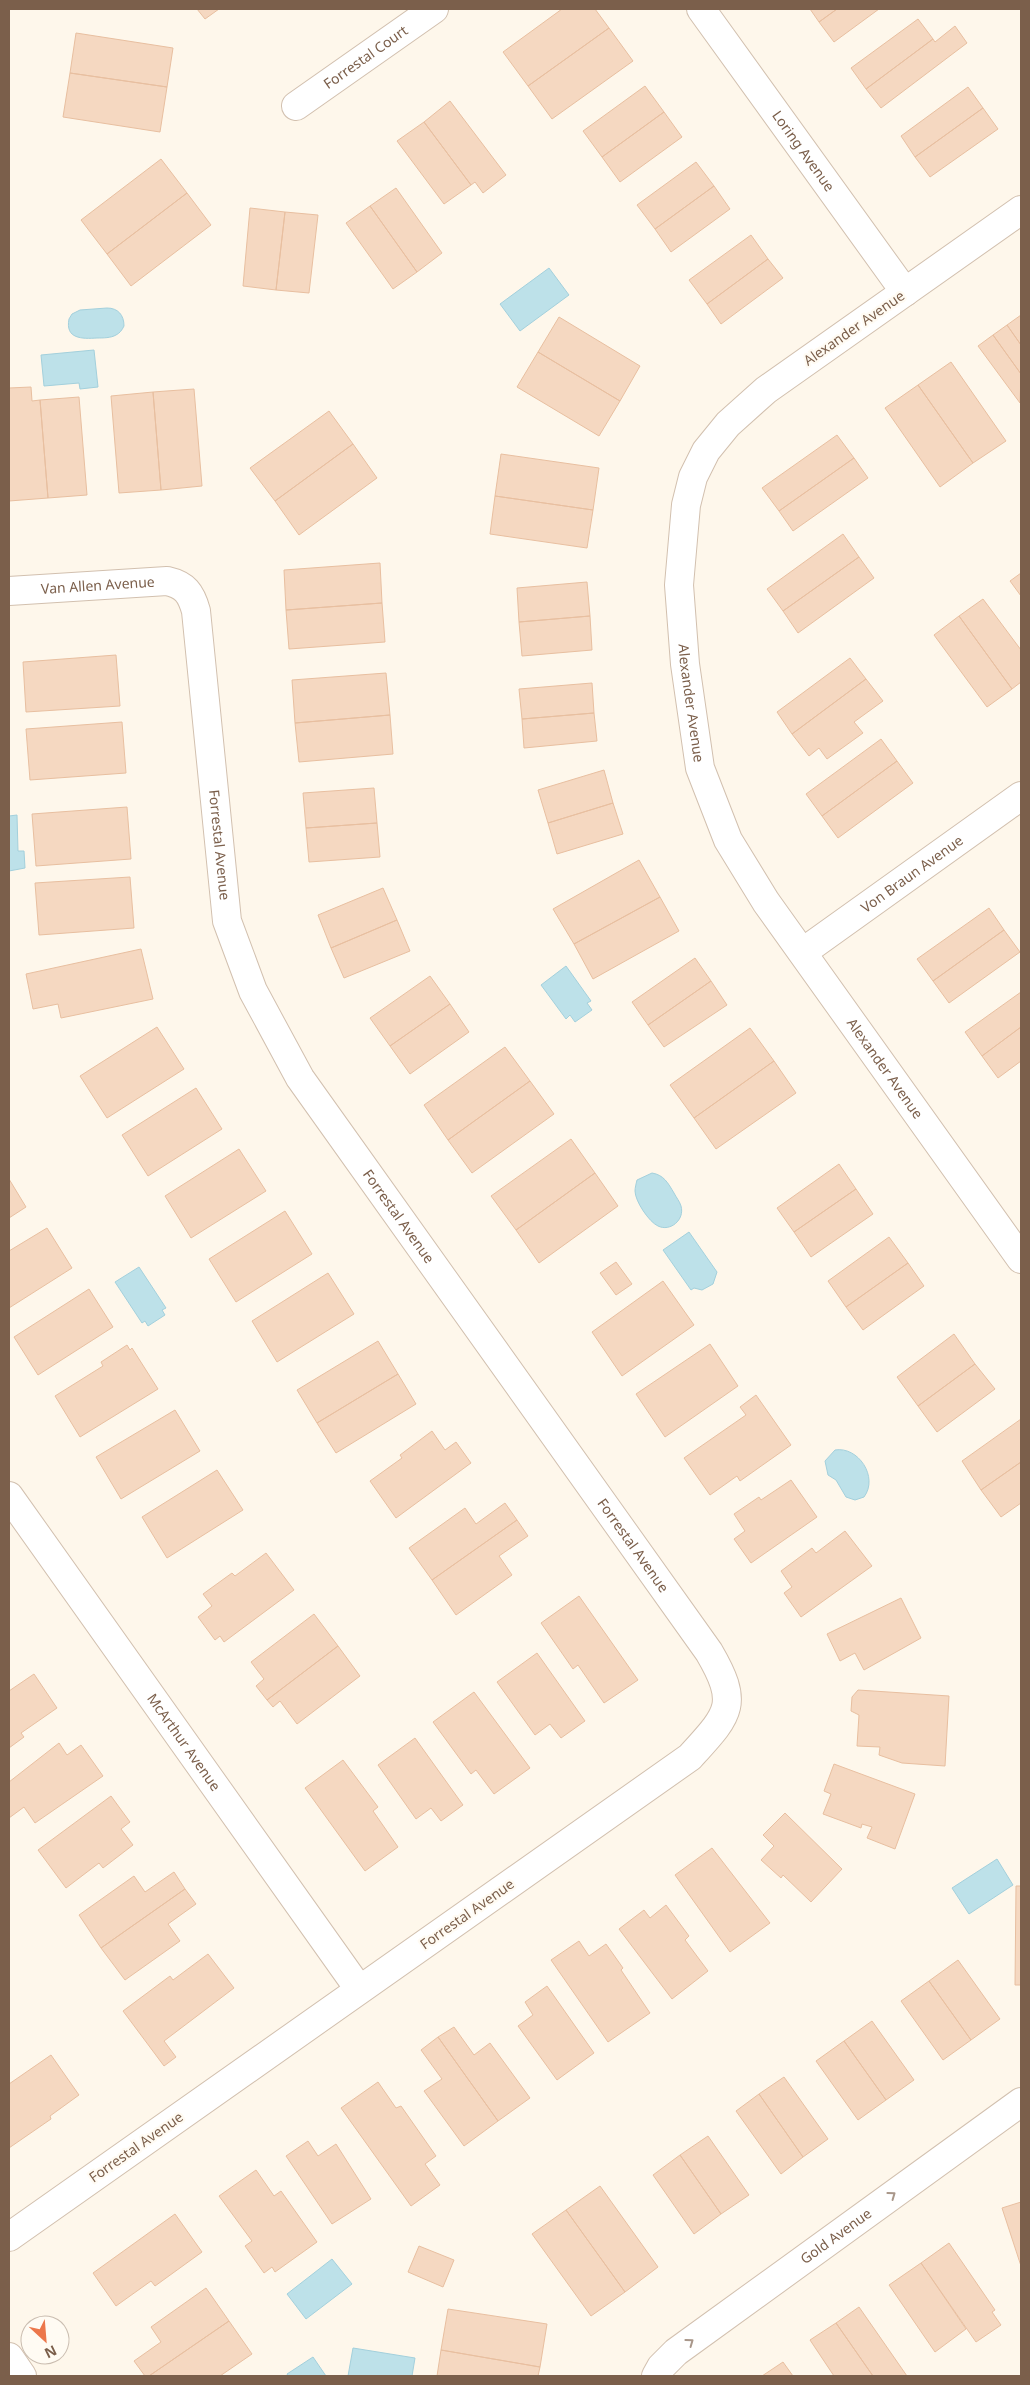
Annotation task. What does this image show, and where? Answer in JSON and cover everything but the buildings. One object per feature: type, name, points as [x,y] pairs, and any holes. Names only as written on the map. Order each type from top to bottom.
[{"type":"street","name":"Forrestal Court","points":[[296,106],[434,9]]},
{"type":"street","name":"Loring Avenue","points":[[701,9],[905,292]]},
{"type":"street","name":"Alexander Avenue","points":[[1021,210],[766,390],[728,424],[706,452],[693,477],[686,505],[679,585],[684,664],[700,768],[728,840],[766,902],[1021,1259]]},
{"type":"street","name":"Van Allen Avenue","points":[[9,591],[167,581],[186,588]]},
{"type":"street","name":"Forrestal Avenue","points":[[9,2237],[690,1757],[719,1725],[728,1700],[723,1676],[709,1652],[300,1078],[253,991],[227,921],[196,611],[192,598],[186,588]]},
{"type":"street","name":"Von Braun Avenue","points":[[803,952],[1021,796]]},
{"type":"street","name":"McArthur Avenue","points":[[9,1496],[359,1989]]},
{"type":"street","name":"Gold Avenue","points":[[656,2376],[661,2367],[676,2352],[1021,2102]]},
{"type":"street","points":[[9,2358],[22,2376]]},
{"type":"water","points":[[549,268],[569,295],[520,331],[500,304]]},
{"type":"water","points":[[107,308],[120,313],[123,319],[124,326],[117,334],[107,338],[80,338],[72,334],[68,326],[72,314],[80,310]]},
{"type":"water","points":[[94,350],[98,387],[80,389],[79,383],[44,386],[41,355]]},
{"type":"water","points":[[17,815],[18,851],[24,851],[25,868],[9,871],[9,816]]},
{"type":"water","points":[[566,966],[591,1001],[587,1003],[592,1010],[575,1022],[570,1015],[566,1019],[541,985]]},
{"type":"water","points":[[652,1173],[665,1180],[680,1204],[681,1216],[676,1224],[672,1226],[663,1227],[654,1224],[637,1200],[635,1191],[637,1180]]},
{"type":"water","points":[[689,1232],[717,1272],[713,1284],[702,1290],[694,1288],[691,1290],[663,1250]]},
{"type":"water","points":[[139,1267],[166,1308],[162,1310],[165,1315],[148,1326],[145,1321],[142,1323],[115,1282]]},
{"type":"water","points":[[835,1450],[851,1453],[864,1464],[869,1481],[864,1497],[855,1500],[846,1497],[836,1480],[828,1475],[825,1461]]},
{"type":"water","points":[[997,1859],[1013,1885],[969,1914],[952,1888]]},
{"type":"water","points":[[332,2259],[352,2284],[306,2319],[287,2294]]},
{"type":"water","points":[[353,2348],[415,2358],[412,2376],[348,2376]]},
{"type":"water","points":[[313,2357],[326,2376],[288,2376],[287,2374]]}]
